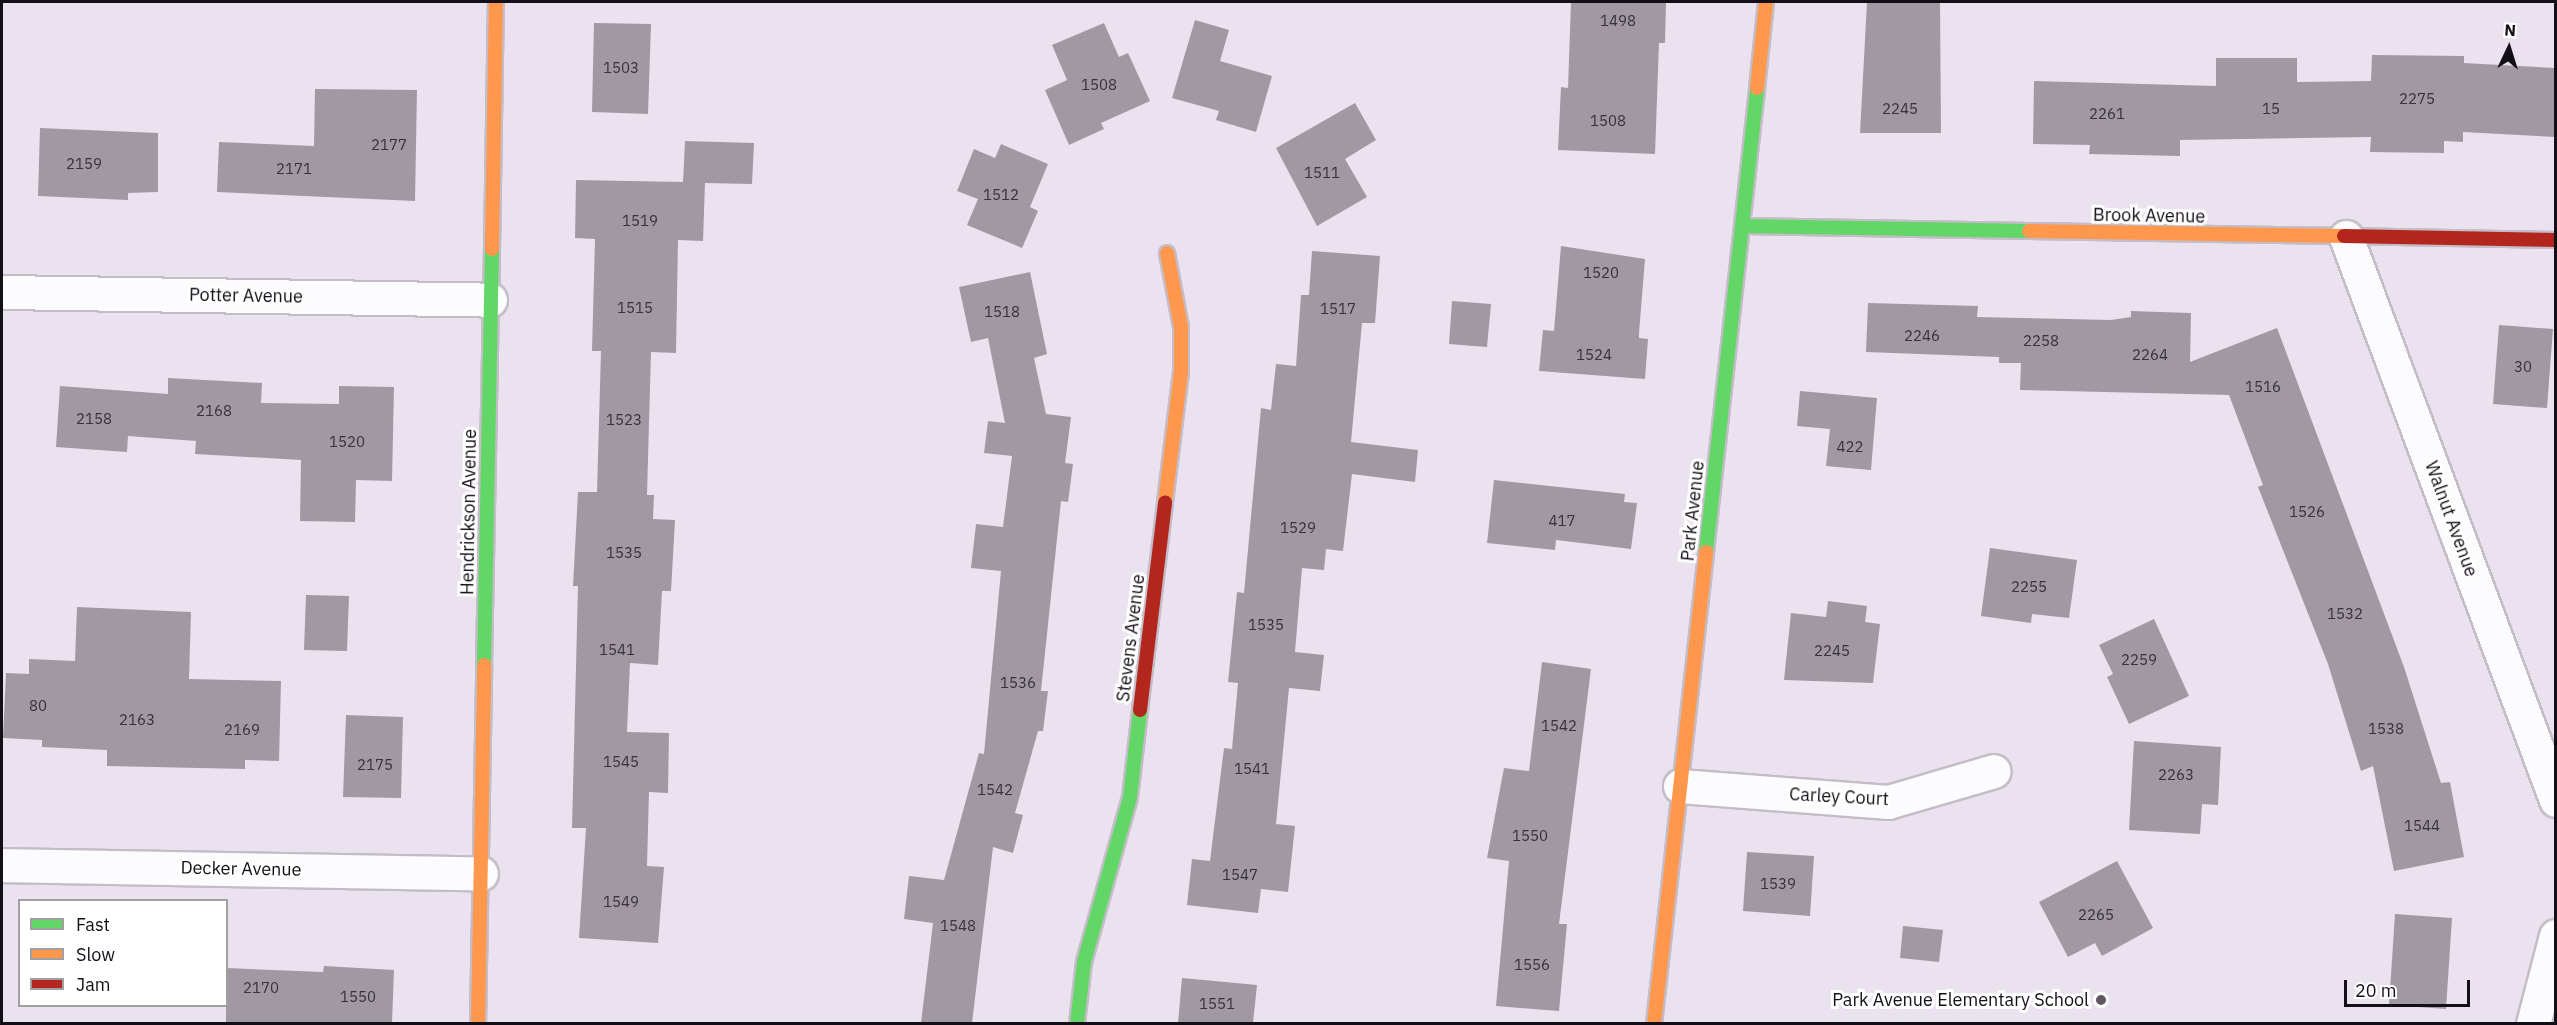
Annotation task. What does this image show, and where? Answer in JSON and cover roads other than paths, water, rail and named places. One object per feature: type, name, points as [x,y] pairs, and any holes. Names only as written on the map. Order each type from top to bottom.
[{"type":"street","name":"Hendrickson Avenue","points":[[478,1023],[496,2]]},
{"type":"street","name":"Park Avenue","points":[[1654,1023],[1766,2]]},
{"type":"street","name":"Brook Avenue","points":[[1743,226],[2556,240]]},
{"type":"street","name":"Walnut Avenue","points":[[2346,237],[2556,800]]},
{"type":"street","name":"Stevens Avenue","points":[[1077,1023],[1084,962],[1130,797],[1181,371],[1180,327],[1167,253]]},
{"type":"street","name":"Potter Avenue","points":[[2,292],[490,300]]},
{"type":"street","name":"Carley Court","points":[[1680,786],[1888,802],[1994,771]]},
{"type":"street","name":"Decker Avenue","points":[[2,865],[481,873]]},
{"type":"street","points":[[2533,1023],[2556,936]]},
{"type":"place","name":"Park Avenue Elementary School","points":[[2101,1000]]}]
